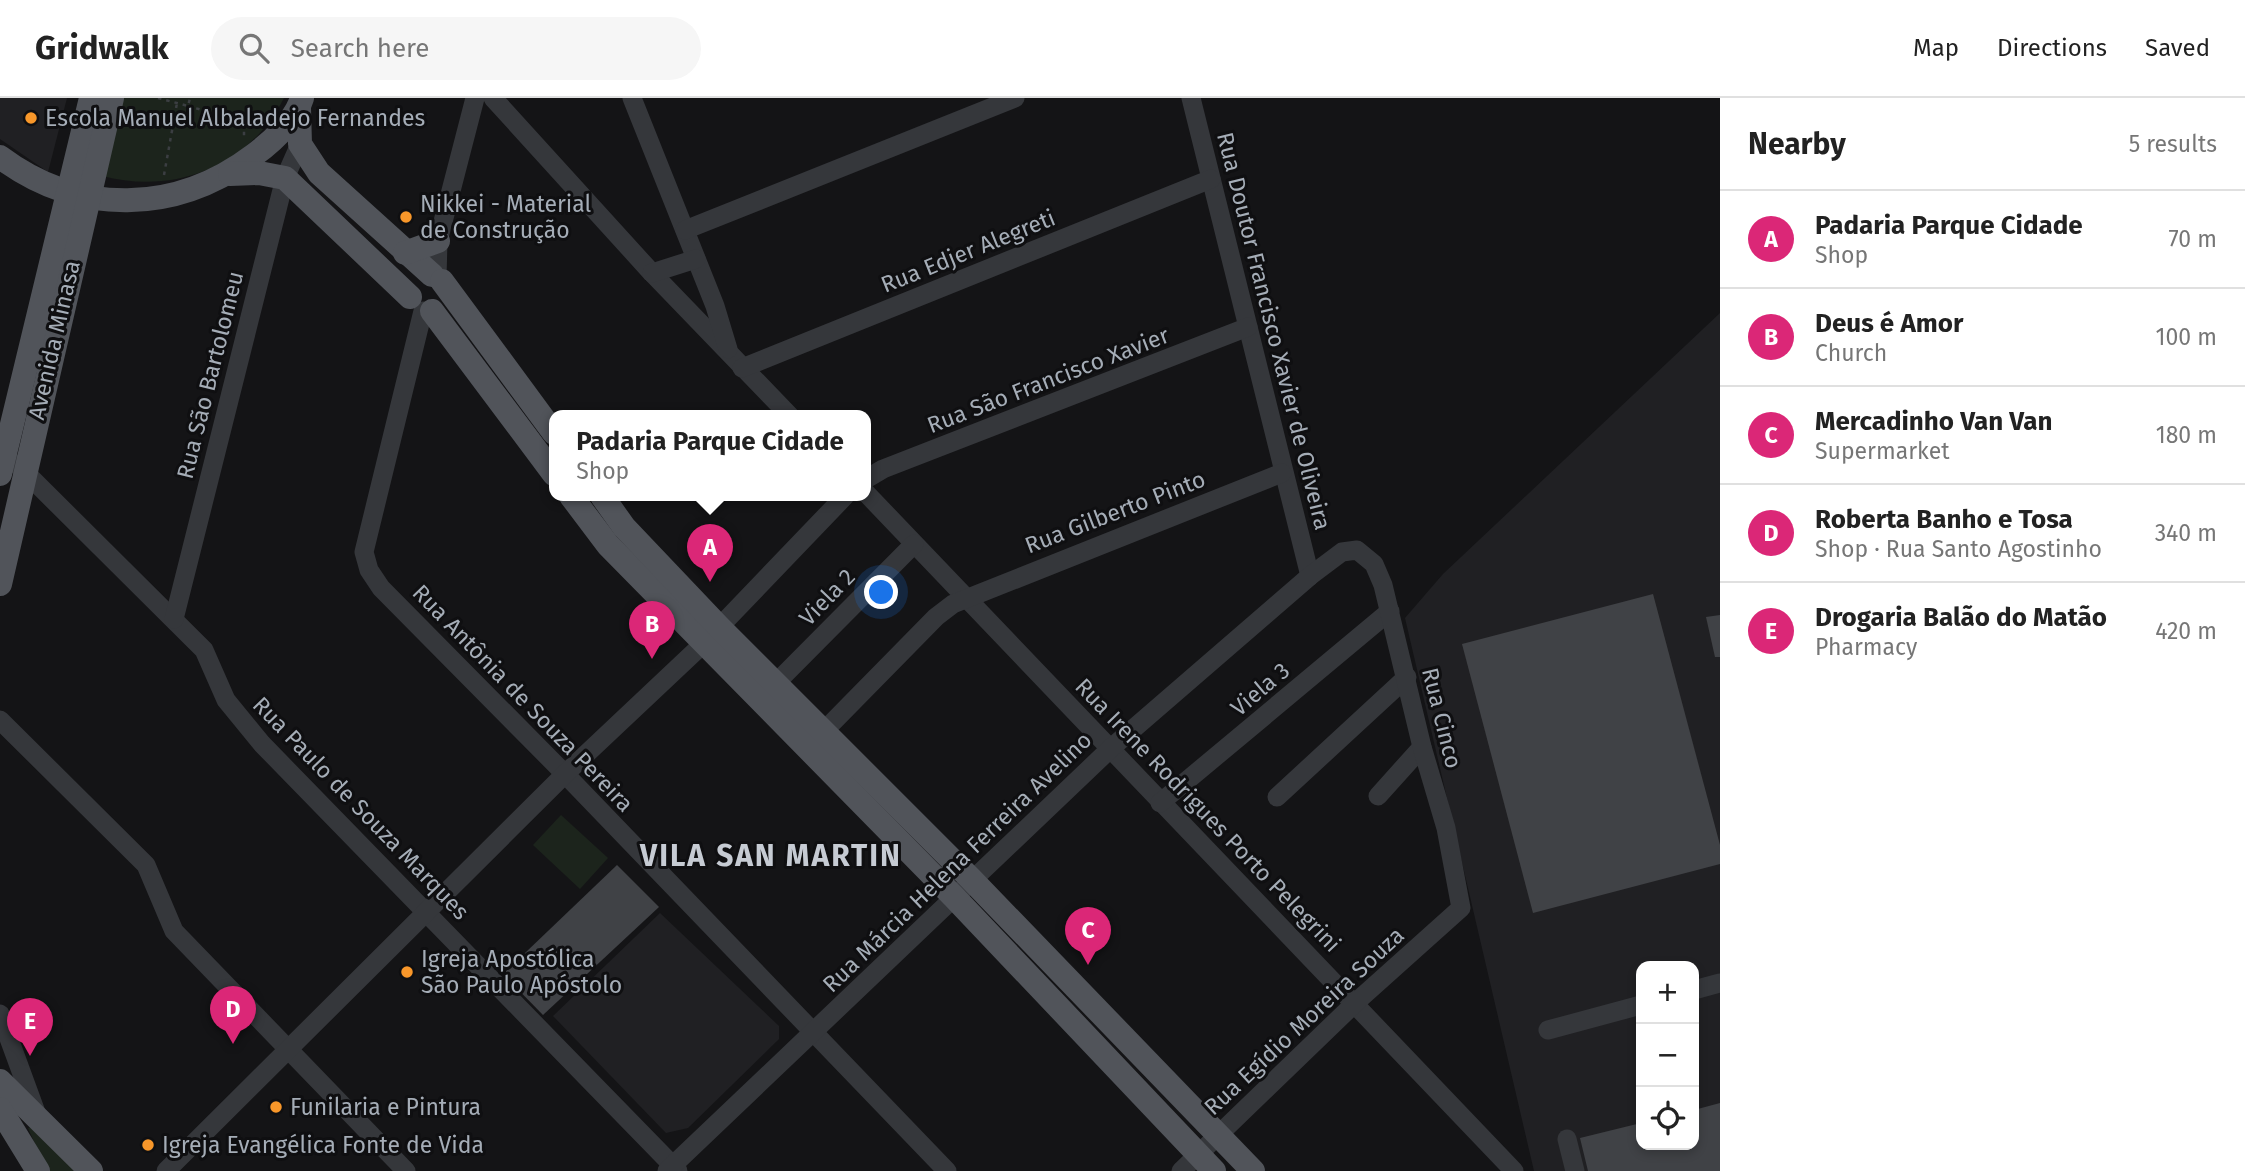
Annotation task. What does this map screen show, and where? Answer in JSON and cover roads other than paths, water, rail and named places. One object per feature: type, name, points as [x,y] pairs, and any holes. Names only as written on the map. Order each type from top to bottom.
[{"type":"main road","name":"Avenida Minasa","points":[[77,195],[91,98]]},
{"type":"main road","name":"Avenida Minasa","points":[[0,584],[7,461],[77,195],[112,98]]},
{"type":"main road","points":[[0,157],[23,174],[77,195],[136,201],[185,193],[230,174],[268,145],[301,103]]},
{"type":"main road","points":[[301,103],[300,144],[319,173],[405,253],[437,278],[549,426]]},
{"type":"main road","points":[[230,174],[259,173],[285,178],[422,306],[549,468]]},
{"type":"main road","points":[[405,253],[438,241]]},
{"type":"main road","points":[[422,306],[415,280],[437,278]]},
{"type":"main road","points":[[575,501],[608,545],[711,635],[775,684],[971,879],[1253,1171]]},
{"type":"main road","points":[[605,501],[711,635],[1198,1165]]},
{"type":"main road","points":[[0,1081],[91,1171]]},
{"type":"main road","points":[[2,1114],[38,1171]]},
{"type":"street","points":[[632,98],[715,306],[729,353]]},
{"type":"street","points":[[685,230],[1015,98]]},
{"type":"street","name":"Rua Doutor Francisco Xavier de Oliveira","points":[[1192,98],[1282,473],[1310,576]]},
{"type":"street","points":[[437,278],[438,241],[474,103],[496,102],[652,273],[784,410]]},
{"type":"street","name":"Rua São Bartolomeu","points":[[174,619],[285,178],[300,144]]},
{"type":"street","name":"Rua Edjer Alegreti","points":[[743,368],[1211,179]]},
{"type":"street","points":[[652,273],[696,259]]},
{"type":"street","name":"Rua Antônia de Souza Pereira","points":[[422,306],[364,552],[369,570],[381,588],[565,774],[947,1171]]},
{"type":"street","name":"Rua São Francisco Xavier","points":[[871,476],[1248,327]]},
{"type":"street","name":"Rua Paulo de Souza Marques","points":[[7,461],[204,650],[226,700],[262,744],[672,1169]]},
{"type":"street","name":"Rua Gilberto Pinto","points":[[823,732],[936,617],[967,597],[1282,473]]},
{"type":"street","name":"Rua Irene Rodrigues Porto Pelegrini","points":[[871,498],[1514,1171]]},
{"type":"street","points":[[166,1171],[565,774],[711,635],[840,501]]},
{"type":"street","name":"Viela 2","points":[[775,684],[914,544]]},
{"type":"street","name":"Rua Márcia Helena Ferreira Avelino","points":[[672,1169],[1110,748],[1310,576],[1342,552],[1357,550]]},
{"type":"street","name":"Rua Cinco","points":[[1357,550],[1374,564],[1390,611],[1422,747],[1446,828],[1461,908]]},
{"type":"street","name":"Viela 3","points":[[1160,803],[1390,611]]},
{"type":"street","points":[[1276,797],[1407,677]]},
{"type":"street","points":[[0,720],[146,865],[155,880],[174,931],[406,1171]]},
{"type":"street","points":[[1378,796],[1422,747]]},
{"type":"street","name":"Rua Egídio Moreira Souza","points":[[1198,1165],[1219,1136],[1355,1003],[1461,908]]},
{"type":"street","points":[[1699,989],[1720,983]]},
{"type":"street","points":[[1548,1030],[1636,1005]]},
{"type":"street","points":[[0,1014],[38,1119]]},
{"type":"street","points":[[1567,1139],[1575,1171]]},
{"type":"place","name":"Escola Manuel Albaladejo Fernandes","points":[[31,118]]},
{"type":"place","name":"Nikkei - Material de Construção","points":[[406,217]]},
{"type":"place","name":"Padaria Parque Cidade","points":[[710,582]]},
{"type":"place","name":"Deus é Amor","points":[[652,659]]},
{"type":"place","name":"Mercadinho Van Van","points":[[1088,965]]},
{"type":"place","name":"Igreja Apostólica São Paulo Apóstolo","points":[[407,972]]},
{"type":"place","name":"Roberta Banho e Tosa","points":[[233,1044]]},
{"type":"place","name":"Drogaria Balão do Matão","points":[[30,1056]]},
{"type":"place","name":"Funilaria e Pintura","points":[[276,1107]]},
{"type":"place","name":"Igreja Evangélica Fonte de Vida","points":[[148,1145]]},
{"type":"district","name":"VILA SAN MARTIN","points":[[771,856]]}]
